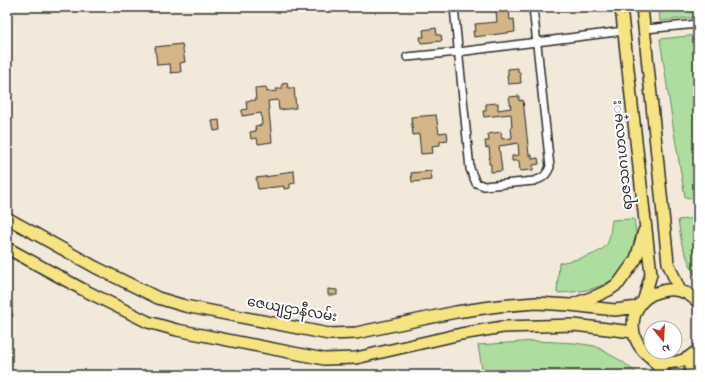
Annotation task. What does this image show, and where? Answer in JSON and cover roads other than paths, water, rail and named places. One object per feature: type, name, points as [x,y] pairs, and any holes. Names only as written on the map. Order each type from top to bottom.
[{"type":"main road","name":"ရာဇသဂၤဟလမ္း","points":[[621,7],[651,274],[641,303],[634,315],[633,332]]},
{"type":"main road","points":[[642,7],[668,263],[680,291],[690,295],[698,302]]},
{"type":"main road","name":"ဇေယျဌာနီလမ်း","points":[[7,218],[95,267],[158,298],[185,306],[329,334],[356,333],[456,312],[498,306],[536,303],[615,310],[641,303],[655,292],[668,289],[680,291]]},
{"type":"main road","points":[[570,305],[596,296],[619,283],[636,259],[646,225]]},
{"type":"main road","points":[[7,248],[82,289],[148,322],[177,330],[324,359],[356,358],[461,334],[502,327],[574,325],[633,332],[636,342],[643,352]]},
{"type":"main road","points":[[655,360],[671,363],[682,361],[695,353]]},
{"type":"main road","points":[[690,375],[695,353]]},
{"type":"main road","points":[[652,360],[666,375]]},
{"type":"street","points":[[454,7],[470,169],[476,183],[484,186],[534,181],[542,178],[550,167],[533,7]]},
{"type":"street","points":[[645,29],[698,24]]},
{"type":"street","points":[[407,56],[458,52],[624,31]]}]
